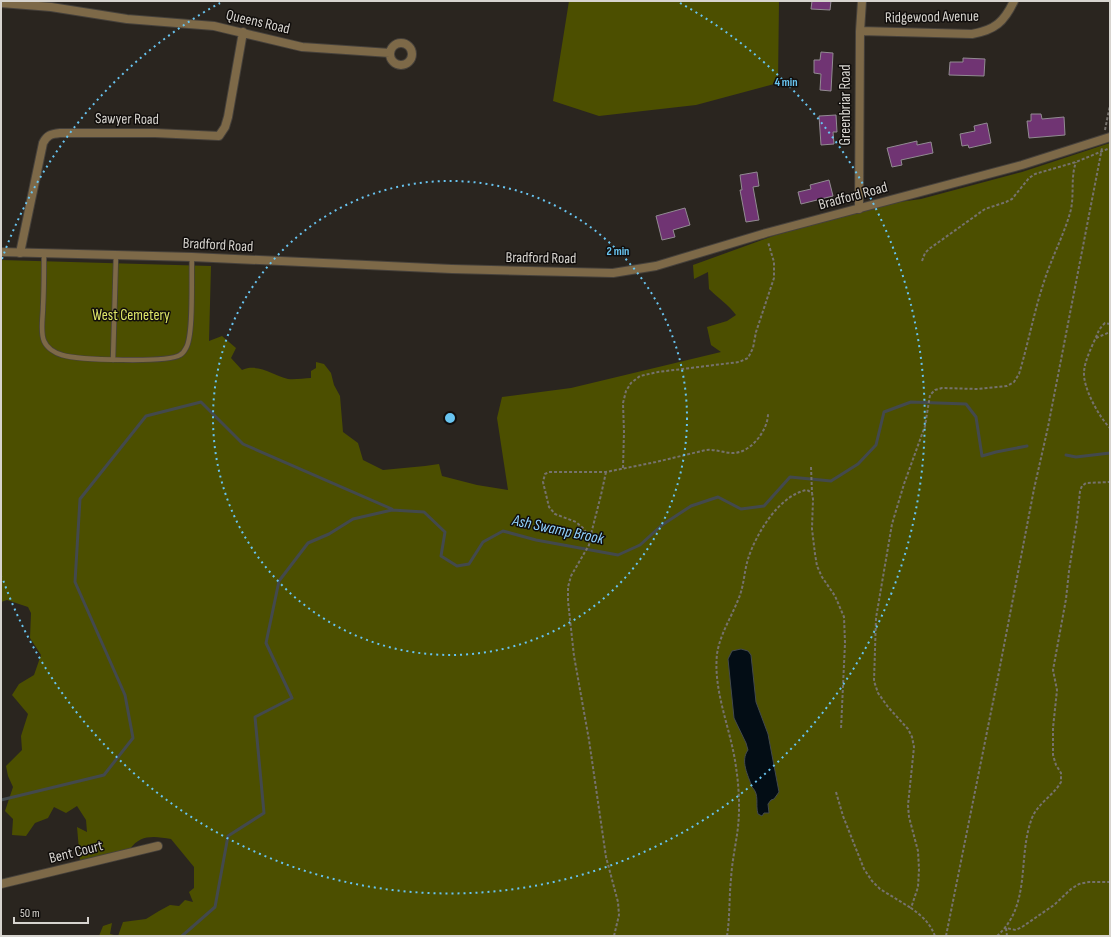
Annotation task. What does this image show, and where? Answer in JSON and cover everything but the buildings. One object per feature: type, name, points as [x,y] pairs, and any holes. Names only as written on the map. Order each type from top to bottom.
[{"type":"street","name":"Greenbriar Road","points":[[858,209],[860,31],[862,1]]},
{"type":"street","name":"Ridgewood Avenue","points":[[860,31],[972,34],[985,32],[1004,19],[1014,1]]},
{"type":"street","name":"Queens Road","points":[[1,2],[51,7],[127,20],[214,26],[302,47],[390,53]]},
{"type":"street","name":"Sawyer Road","points":[[20,253],[43,142],[46,137],[52,134],[60,133],[155,133],[219,136],[225,127],[228,117],[243,32]]},
{"type":"street","name":"Bradford Road","points":[[1,252],[192,257],[452,270],[613,273],[656,266],[766,233],[1022,165],[1107,138]]},
{"type":"street","name":"Bent Court","points":[[1,884],[158,846]]},
{"type":"lane","points":[[44,253],[42,325],[44,340],[50,349],[61,355],[113,360],[166,358],[180,355],[186,347],[190,337],[192,257]]},
{"type":"lane","points":[[113,360],[116,255]]},
{"type":"path","points":[[946,936],[1101,152],[1107,138],[1110,105]]},
{"type":"path","points":[[922,261],[925,253],[929,249],[985,209],[1012,199],[1029,178],[1035,174],[1076,162],[1110,148]]},
{"type":"path","points":[[911,908],[918,887],[919,869],[918,851],[909,817],[908,805],[914,747],[912,737],[908,729],[888,707],[878,693],[874,681],[876,618],[892,524],[904,484],[925,426],[930,395],[935,390],[942,388],[978,389],[1007,386],[1014,382],[1019,374],[1046,274],[1062,238],[1071,210],[1073,198],[1072,179],[1076,162]]},
{"type":"path","points":[[623,468],[623,402],[626,391],[631,383],[640,376],[658,372],[739,362],[748,358],[753,348],[756,332],[774,278],[774,262],[766,233]]},
{"type":"path","points":[[1110,324],[1105,323],[1102,326],[1086,363],[1084,372],[1086,383],[1097,410],[1104,422],[1110,428]]},
{"type":"path","points":[[1096,338],[1110,332]]},
{"type":"path","points":[[590,538],[583,528],[576,522],[555,514],[550,507],[543,482],[545,474],[549,472],[606,472],[713,449],[734,453],[742,451],[748,447],[762,432],[768,420],[768,414]]},
{"type":"path","points":[[811,467],[814,554],[822,577],[835,596],[844,617],[845,643],[841,729]]},
{"type":"path","points":[[606,472],[589,546],[569,581],[568,606],[574,656],[589,740],[606,857],[618,902],[619,915],[614,936]]},
{"type":"path","points":[[997,936],[1006,928],[1021,892],[1026,844],[1035,811],[1061,782],[1061,773],[1056,765],[1053,755],[1053,728],[1057,690],[1053,670],[1066,599],[1080,490],[1086,483],[1110,482]]},
{"type":"path","points":[[727,936],[731,879],[738,827],[738,782],[734,752],[719,687],[717,654],[723,634],[742,588],[748,558],[760,531],[788,498],[801,491],[806,490],[812,493]]},
{"type":"path","points":[[836,792],[843,816],[864,869],[872,881],[880,889],[923,917],[936,936]]},
{"type":"path","points":[[1006,928],[1016,930],[1022,927],[1054,905],[1071,889],[1079,884],[1090,882],[1110,882]]},
{"type":"path","points":[[1006,928],[1007,936]]},
{"type":"green space","points":[[569,1],[779,1],[778,83],[696,105],[599,116],[553,101]]},
{"type":"green space","name":"West Cemetery","points":[[1110,143],[1110,936],[118,936],[123,922],[146,919],[170,905],[179,906],[185,900],[193,902],[189,892],[194,888],[194,867],[171,839],[159,837],[143,838],[134,844],[130,849],[80,861],[77,827],[87,832],[86,820],[77,806],[66,813],[54,807],[48,818],[35,823],[26,836],[12,835],[13,819],[5,811],[13,787],[8,776],[6,766],[22,750],[21,736],[28,714],[12,695],[19,684],[34,675],[41,655],[30,638],[31,613],[28,607],[7,600],[1,602],[1,260],[211,266],[209,341],[222,336],[236,348],[231,358],[242,370],[248,368],[260,369],[288,379],[311,378],[311,371],[316,368],[316,362],[324,364],[331,373],[334,385],[340,396],[343,432],[358,443],[363,460],[383,470],[439,464],[442,476],[477,485],[508,490],[497,418],[502,397],[571,388],[721,352],[711,345],[707,327],[727,321],[736,315],[709,289],[708,272],[694,279],[693,265],[776,235],[892,203],[921,199],[1022,172]]},
{"type":"green space","points":[[112,923],[110,934],[118,936],[99,936],[103,926]]},
{"type":"shaded area","points":[[741,649],[748,651],[751,655],[756,702],[768,734],[779,792],[768,804],[769,813],[764,813],[762,816],[758,814],[757,796],[752,787],[746,768],[745,759],[748,750],[746,743],[734,718],[728,659],[732,651]]},
{"type":"waterway","points":[[1,800],[104,775],[133,738],[125,695],[75,582],[80,499],[146,416],[201,402],[243,444],[392,509]]},
{"type":"waterway","name":"Ash Swamp Brook","points":[[182,936],[215,907],[228,836],[264,813],[255,717],[292,698],[266,643],[279,581],[308,543],[329,534],[353,519],[392,510],[424,512],[445,532],[441,556],[457,566],[469,564],[483,542],[503,531],[536,540],[618,555],[640,545],[662,525],[691,506],[718,497],[741,509],[764,506],[790,477],[831,481],[858,464],[876,445],[884,412],[911,402],[966,404],[976,417],[982,456],[1027,446]]},
{"type":"waterway","name":"Ash Swamp Brook","points":[[1066,455],[1076,457],[1110,453]]}]
